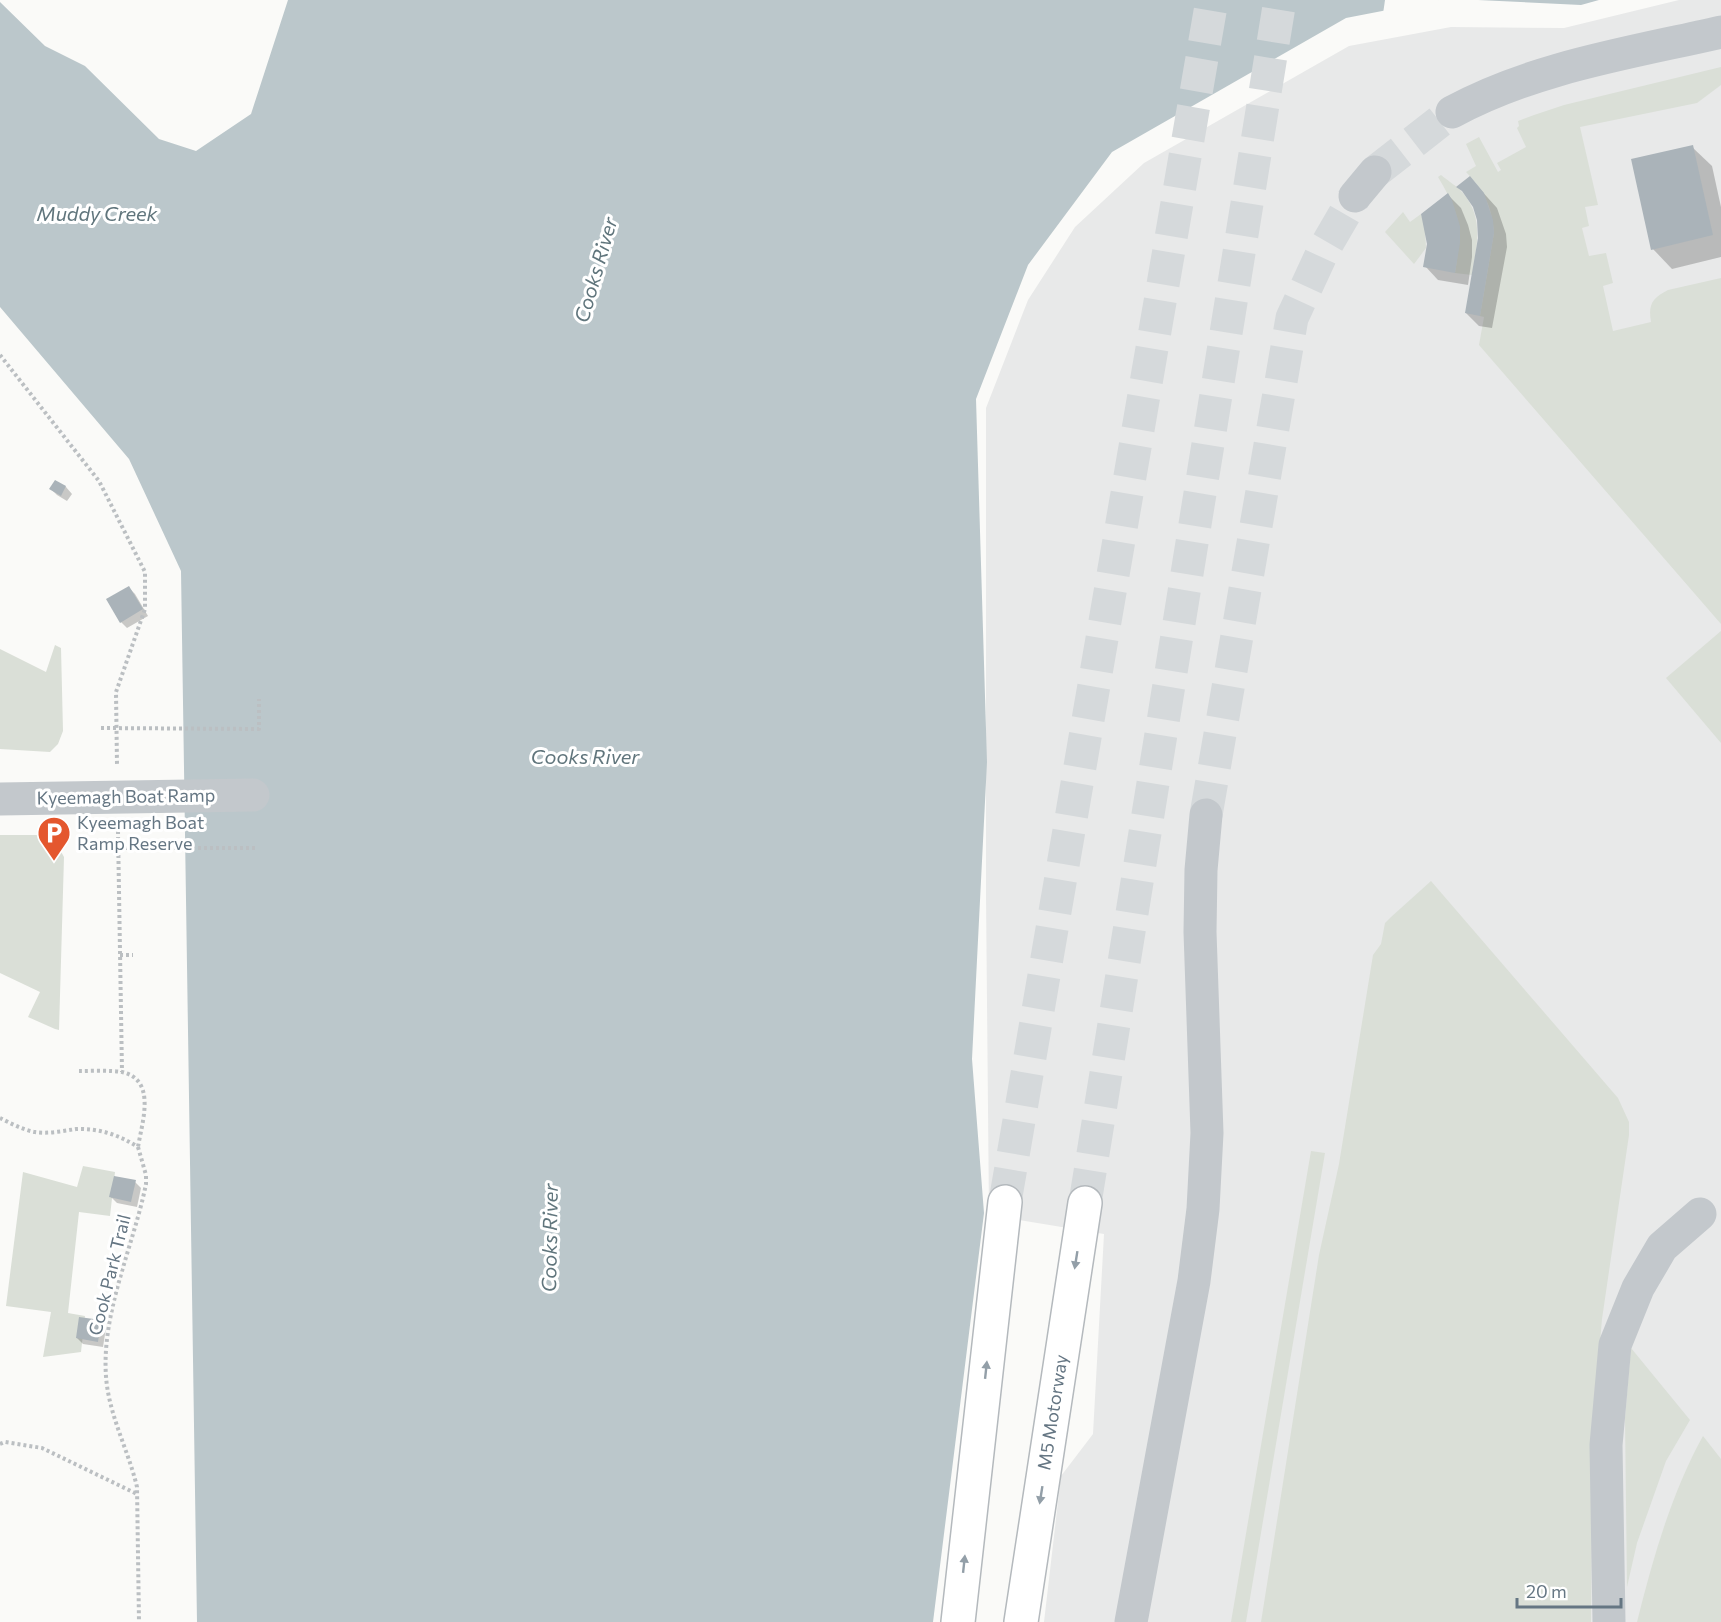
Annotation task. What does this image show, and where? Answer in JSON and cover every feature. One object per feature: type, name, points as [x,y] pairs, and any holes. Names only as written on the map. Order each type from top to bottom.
[{"type":"highway","points":[[958,1622],[1005,1202]]},
{"type":"highway","name":"M5 Motorway","points":[[1021,1622],[1085,1203]]},
{"type":"lane","points":[[1452,111],[1477,98],[1516,83],[1568,67],[1721,32]]},
{"type":"lane","name":"Kyeemagh Boat Ramp","points":[[0,799],[253,795]]},
{"type":"lane","points":[[1131,1622],[1194,1281],[1203,1209],[1206,1133],[1200,932],[1201,870],[1206,814]]},
{"type":"lane","points":[[1609,1622],[1606,1445],[1615,1344],[1638,1288],[1662,1247],[1700,1214]]},
{"type":"path","points":[[0,355],[99,481],[145,572],[145,609],[116,692],[122,1072]]},
{"type":"path","points":[[101,729],[259,729],[259,699]]},
{"type":"path","points":[[120,848],[258,848]]},
{"type":"path","points":[[120,956],[133,955]]},
{"type":"path","points":[[0,1118],[34,1132],[78,1129],[108,1132],[138,1147],[145,1105],[141,1083],[136,1078],[122,1072],[79,1071]]},
{"type":"path","name":"Cook Park Trail","points":[[138,1147],[146,1175],[146,1184],[116,1296],[106,1352],[110,1402],[133,1471],[137,1494],[139,1622]]},
{"type":"path","points":[[0,1444],[5,1442],[42,1448],[137,1494]]},
{"type":"shaded area","points":[[1679,0],[1721,0],[1721,1622],[1044,1622],[1061,1476],[1093,1434],[1104,1234],[989,1215],[986,895],[986,408],[1028,300],[1075,227],[1144,163],[1349,46],[1451,27],[1564,28]]},
{"type":"shaded area","points":[[1721,67],[1721,85],[1697,103],[1580,127],[1598,205],[1585,207],[1589,226],[1582,228],[1589,256],[1606,253],[1613,283],[1603,286],[1613,331],[1651,322],[1652,303],[1668,290],[1721,278],[1721,624],[1479,345],[1484,317],[1480,316],[1494,233],[1486,200],[1466,172],[1476,166],[1466,144],[1479,137],[1498,172],[1501,170],[1497,163],[1526,147],[1517,128],[1518,121],[1564,105]]},
{"type":"shaded area","points":[[1441,175],[1463,193],[1474,212],[1477,232],[1472,275],[1455,273],[1459,245],[1458,223],[1452,203],[1438,177]]},
{"type":"shaded area","points":[[1403,212],[1410,222],[1421,214],[1425,229],[1426,248],[1414,264],[1385,232]]},
{"type":"shaded area","points":[[1721,631],[1721,743],[1666,678]]},
{"type":"shaded area","points":[[55,645],[61,648],[63,731],[58,744],[50,752],[0,749],[0,649],[46,672]]},
{"type":"shaded area","points":[[0,835],[45,835],[54,839],[64,857],[59,1030],[28,1017],[40,992],[0,973]]},
{"type":"shaded area","points":[[1431,881],[1618,1098],[1629,1122],[1602,1319],[1593,1424],[1591,1622],[1261,1622],[1319,1255],[1339,1164],[1373,955],[1381,944],[1385,923]]},
{"type":"shaded area","points":[[1311,1151],[1325,1153],[1246,1622],[1231,1622]]},
{"type":"shaded area","points":[[83,1166],[115,1172],[110,1216],[79,1212],[68,1313],[85,1316],[81,1352],[43,1357],[51,1312],[6,1306],[23,1172],[77,1187]]},
{"type":"shaded area","points":[[1631,1348],[1690,1420],[1666,1461],[1637,1543],[1627,1587],[1625,1418]]},
{"type":"shaded area","points":[[1703,1436],[1721,1459],[1721,1622],[1637,1622],[1672,1503]]},
{"type":"water","name":"Cooks River","points":[[288,0],[1439,0],[1346,18],[1112,152],[1028,265],[976,399],[987,762],[972,1059],[984,1213],[933,1622],[197,1622],[181,571],[129,459],[0,307],[0,2],[45,46],[85,66],[159,139],[196,151],[251,114]]},
{"type":"water","points":[[1478,0],[1599,0],[1581,5]]},
{"type":"pier","points":[[1385,0],[1439,0],[1438,3],[1383,14]]},
{"type":"building","points":[[1693,145],[1713,235],[1651,250],[1631,159]]},
{"type":"building","points":[[1470,176],[1484,193],[1493,220],[1494,233],[1480,316],[1465,313],[1478,238],[1477,220],[1473,207],[1462,191],[1456,187]]},
{"type":"building","points":[[1448,193],[1460,226],[1455,273],[1423,267],[1427,244],[1421,214]]},
{"type":"building","points":[[55,480],[66,486],[61,496],[49,489]]},
{"type":"building","points":[[129,586],[143,609],[120,623],[106,599]]},
{"type":"building","points":[[114,1176],[136,1180],[131,1202],[109,1197]]},
{"type":"building","points":[[79,1317],[101,1320],[98,1342],[76,1338]]},
{"type":"tunnel","points":[[1005,1202],[1212,0]]},
{"type":"tunnel","points":[[1085,1203],[1280,0]]},
{"type":"tunnel","points":[[1375,172],[1452,112]]},
{"type":"tunnel","points":[[1206,815],[1292,318],[1323,251],[1355,196]]},
{"type":"place","name":"Kyeemagh Boat Ramp Reserve","points":[[54,862]]},
{"type":"water label","name":"Muddy Creek","points":[[97,214]]}]
